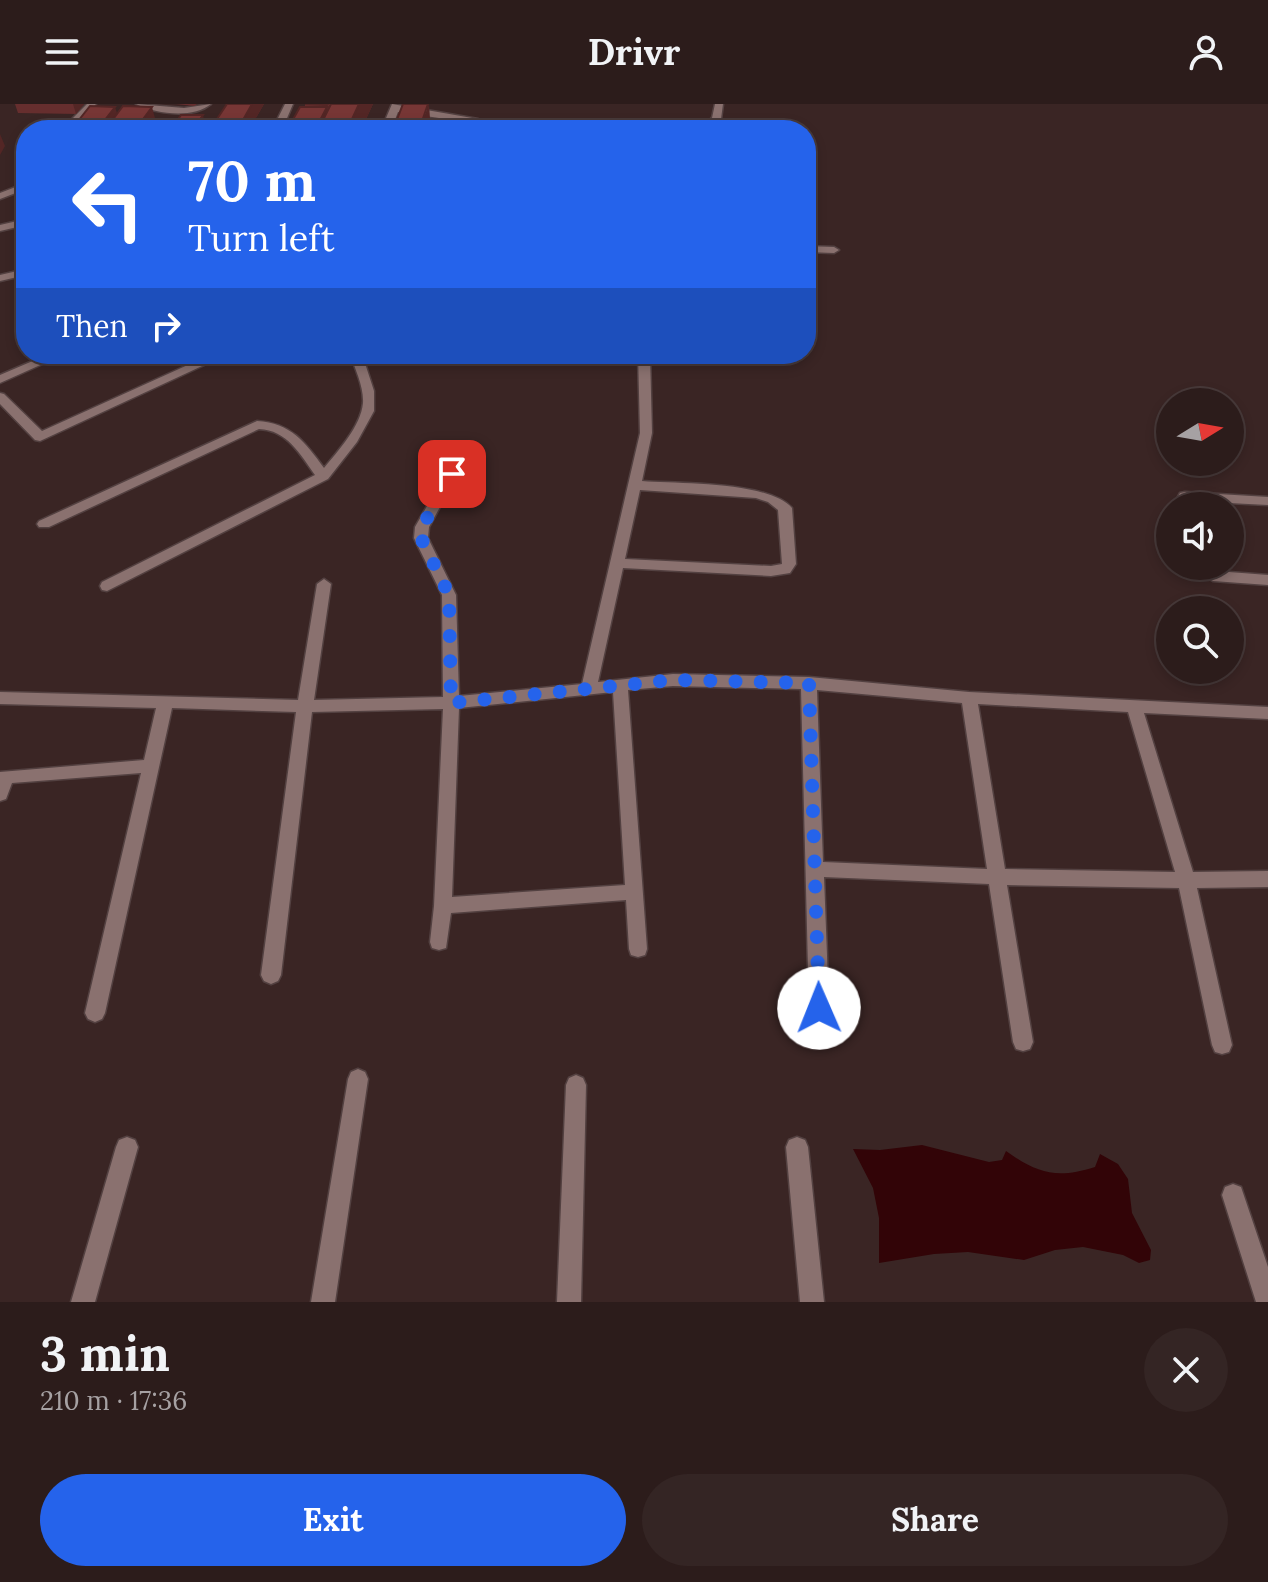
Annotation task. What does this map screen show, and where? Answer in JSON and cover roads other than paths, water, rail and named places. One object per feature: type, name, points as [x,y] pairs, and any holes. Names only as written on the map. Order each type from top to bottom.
[{"type":"street","points":[[76,120],[92,104]]},
{"type":"street","points":[[140,104],[187,111],[201,109],[207,104]]},
{"type":"street","points":[[397,106],[470,120]]},
{"type":"street","points":[[816,249],[834,250]]},
{"type":"street","points":[[0,379],[35,364]]},
{"type":"street","points":[[0,397],[40,437],[200,364]]},
{"type":"street","points":[[107,586],[323,476],[340,456],[368,410],[369,398],[359,364]]},
{"type":"street","points":[[589,686],[646,433],[644,364]]},
{"type":"street","points":[[44,524],[257,425],[273,424],[285,429],[323,476]]},
{"type":"street","points":[[439,942],[451,703],[449,595],[421,538],[422,527],[467,447]]},
{"type":"street","points":[[617,563],[771,571],[785,570],[789,564],[785,508],[773,499],[757,494],[635,485]]},
{"type":"street","points":[[1244,500],[1268,501]]},
{"type":"street","points":[[1244,578],[1268,580]]},
{"type":"street","points":[[271,975],[305,706],[324,584]]},
{"type":"street","points":[[0,698],[305,706],[451,703],[589,686],[673,680],[809,683],[969,698],[1268,713]]},
{"type":"street","points":[[809,683],[819,1008]]},
{"type":"street","points":[[620,684],[638,949]]},
{"type":"street","points":[[969,698],[1023,1042]]},
{"type":"street","points":[[95,1013],[165,702]]},
{"type":"street","points":[[1135,708],[1187,881],[1222,1045]]},
{"type":"street","points":[[0,794],[6,777],[150,766]]},
{"type":"street","points":[[816,869],[996,878],[1268,879]]},
{"type":"street","points":[[443,906],[634,892]]},
{"type":"street","points":[[323,1302],[358,1079]]},
{"type":"street","points":[[569,1302],[576,1085]]},
{"type":"street","points":[[83,1302],[127,1147]]},
{"type":"street","points":[[797,1147],[812,1302]]},
{"type":"street","points":[[1233,1195],[1268,1302]]}]
